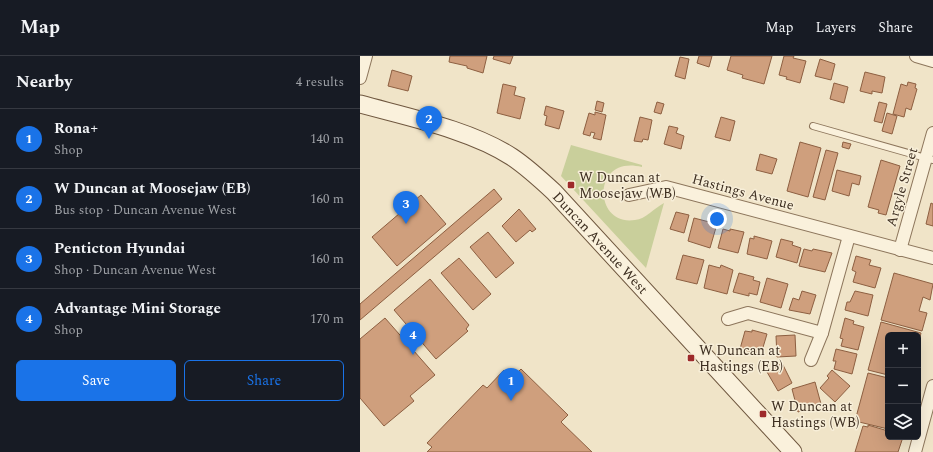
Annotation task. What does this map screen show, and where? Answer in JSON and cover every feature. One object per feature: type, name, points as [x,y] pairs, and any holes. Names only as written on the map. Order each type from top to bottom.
[{"type":"street","points":[[360,78],[366,56]]},
{"type":"street","points":[[916,56],[933,61]]},
{"type":"street","name":"Duncan Avenue West","points":[[360,104],[452,130],[484,142],[511,156],[533,172],[554,192],[793,452]]},
{"type":"street","name":"Argyle Street","points":[[900,250],[930,159],[933,133]]},
{"type":"street","name":"Hastings Avenue","points":[[629,195],[666,186],[933,258]]},
{"type":"street","points":[[811,360],[822,333],[849,236]]},
{"type":"street","points":[[728,319],[748,313],[822,333]]},
{"type":"street","points":[[915,452],[933,386]]},
{"type":"lane","points":[[813,126],[930,159]]},
{"type":"green space","points":[[571,145],[642,165],[642,167],[625,166],[613,171],[606,180],[604,191],[605,203],[611,213],[621,219],[639,219],[646,216],[664,203],[646,268],[561,176]]},
{"type":"building","points":[[450,56],[487,56],[483,73],[467,68],[467,66],[449,62]]},
{"type":"building","points":[[494,56],[513,56],[510,64],[493,59]]},
{"type":"building","points":[[699,56],[712,56],[709,67],[697,63]]},
{"type":"building","points":[[731,56],[772,56],[764,84],[742,78],[743,75],[727,70]]},
{"type":"building","points":[[784,56],[794,56],[793,58],[806,61],[800,83],[786,79],[787,77],[779,75]]},
{"type":"building","points":[[680,57],[689,59],[685,79],[675,76]]},
{"type":"building","points":[[820,59],[835,64],[831,80],[815,76]]},
{"type":"building","points":[[392,70],[412,76],[408,91],[388,86]]},
{"type":"building","points":[[865,72],[885,77],[882,93],[872,91],[872,94],[860,91]]},
{"type":"building","points":[[908,82],[916,84],[915,88],[917,89],[911,110],[906,108],[904,117],[893,114],[901,84],[907,86]]},
{"type":"building","points":[[834,83],[848,87],[844,103],[830,99]]},
{"type":"building","points":[[503,84],[516,87],[514,95],[525,98],[520,119],[497,113]]},
{"type":"building","points":[[597,101],[604,103],[602,112],[595,110]]},
{"type":"building","points":[[657,102],[664,104],[661,114],[654,112]]},
{"type":"building","points":[[879,102],[887,104],[882,123],[874,121]]},
{"type":"building","points":[[546,106],[564,111],[559,129],[545,125],[547,116],[544,115]]},
{"type":"building","points":[[595,112],[606,115],[601,140],[593,138],[595,133],[591,132],[590,136],[583,134],[589,113],[595,115]]},
{"type":"building","points":[[887,113],[897,116],[892,134],[882,131]]},
{"type":"building","points":[[640,117],[652,120],[648,140],[643,139],[642,142],[634,141]]},
{"type":"building","points":[[721,117],[735,121],[730,141],[715,137]]},
{"type":"building","points":[[669,126],[678,128],[676,133],[684,136],[681,149],[664,144]]},
{"type":"building","points":[[800,142],[821,148],[808,197],[787,191]]},
{"type":"building","points":[[843,142],[851,144],[849,149],[842,147]]},
{"type":"building","points":[[826,150],[838,153],[825,200],[813,197]]},
{"type":"building","points":[[760,154],[777,159],[772,174],[756,170]]},
{"type":"building","points":[[881,160],[900,166],[886,215],[878,213],[879,210],[868,207]]},
{"type":"building","points":[[837,170],[861,176],[859,185],[852,183],[849,196],[832,191]]},
{"type":"building","points":[[494,189],[502,199],[360,320],[360,304]]},
{"type":"building","points":[[421,195],[446,224],[397,266],[372,237]]},
{"type":"building","points":[[931,203],[933,204],[933,226],[926,224]]},
{"type":"building","points":[[519,209],[536,229],[532,232],[530,230],[516,242],[502,226]]},
{"type":"building","points":[[676,212],[689,215],[684,233],[670,229]]},
{"type":"building","points":[[694,218],[717,224],[710,248],[688,241]]},
{"type":"building","points":[[723,229],[744,232],[738,253],[718,248]]},
{"type":"building","points":[[488,232],[514,263],[496,278],[470,247]]},
{"type":"building","points":[[754,236],[772,241],[767,259],[747,254],[750,238],[754,239]]},
{"type":"building","points":[[781,239],[793,242],[792,245],[801,248],[797,263],[776,257]]},
{"type":"building","points":[[804,249],[812,251],[813,249],[832,253],[825,272],[799,266]]},
{"type":"building","points":[[683,255],[704,260],[697,284],[676,279]]},
{"type":"building","points":[[856,256],[871,260],[869,265],[881,268],[875,288],[853,282],[856,272],[852,270]]},
{"type":"building","points":[[459,258],[491,294],[473,310],[441,273]]},
{"type":"building","points":[[709,265],[720,268],[721,265],[733,270],[727,294],[704,288]]},
{"type":"building","points":[[739,273],[754,277],[753,280],[760,282],[757,295],[749,293],[749,296],[733,292]]},
{"type":"building","points":[[894,273],[933,284],[930,300],[923,297],[919,311],[927,313],[922,331],[881,320]]},
{"type":"building","points":[[767,278],[788,284],[781,308],[760,302]]},
{"type":"building","points":[[430,279],[469,325],[466,329],[468,331],[436,359],[394,310]]},
{"type":"building","points":[[802,291],[816,295],[810,314],[789,310],[793,298],[799,300]]},
{"type":"building","points":[[855,291],[873,295],[868,316],[845,310],[847,302],[850,302]]},
{"type":"building","points":[[385,318],[435,375],[410,396],[414,401],[384,426],[360,398],[360,339]]},
{"type":"building","points":[[845,318],[854,321],[853,324],[864,327],[858,350],[841,346],[843,339],[840,338]]},
{"type":"building","points":[[881,322],[917,332],[885,332],[885,374],[868,370]]},
{"type":"building","points":[[752,330],[767,334],[761,354],[740,349],[745,331],[752,332]]},
{"type":"building","points":[[795,335],[796,356],[777,357],[776,336]]},
{"type":"building","points":[[836,349],[857,354],[852,374],[834,369],[836,361],[833,361]]},
{"type":"building","points":[[782,363],[792,383],[778,391],[767,372]]},
{"type":"building","points":[[521,369],[568,415],[561,422],[592,452],[427,452],[432,447],[427,443],[483,385],[487,388],[504,370],[512,378]]},
{"type":"building","points":[[832,370],[850,386],[835,402],[820,388],[829,378],[827,376]]},
{"type":"building","points":[[868,373],[885,377],[885,428],[855,421]]},
{"type":"building","points":[[815,382],[821,404],[798,412],[792,389]]},
{"type":"building","points":[[868,425],[885,430],[885,440],[902,440],[898,452],[855,452],[863,426],[868,427]]},
{"type":"place","name":"W Duncan at Moosejaw (EB)","points":[[429,139]]},
{"type":"place","name":"W Duncan at Moosejaw (WB)","points":[[571,185]]},
{"type":"place","name":"Penticton Hyundai","points":[[406,224]]},
{"type":"place","name":"Advantage Mini Storage","points":[[413,355]]},
{"type":"place","name":"W Duncan at Hastings (EB)","points":[[691,358]]},
{"type":"place","name":"Rona+","points":[[511,401]]},
{"type":"place","name":"W Duncan at Hastings (WB)","points":[[763,414]]}]
